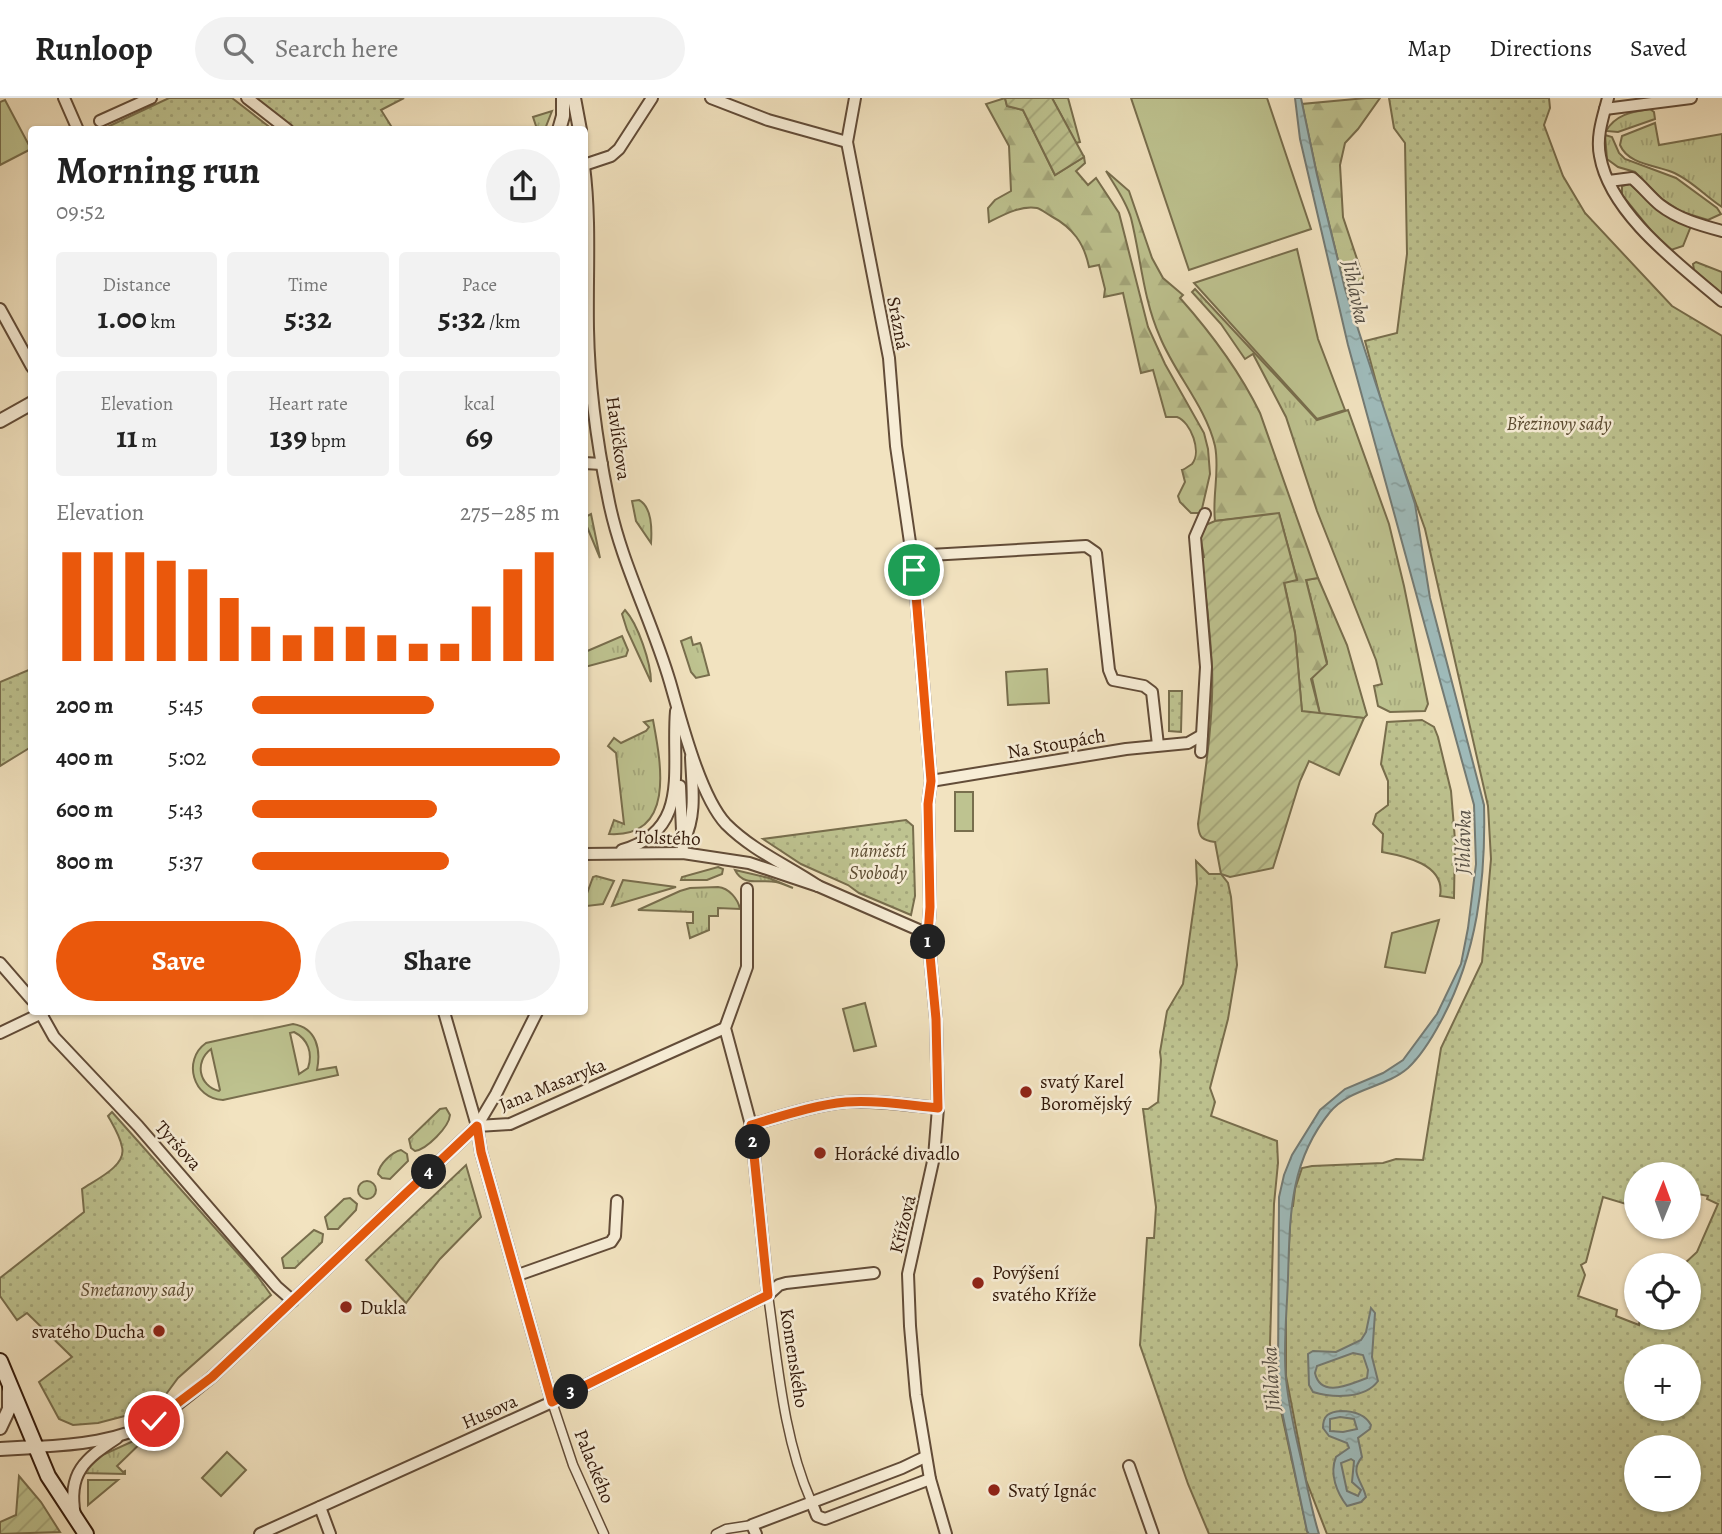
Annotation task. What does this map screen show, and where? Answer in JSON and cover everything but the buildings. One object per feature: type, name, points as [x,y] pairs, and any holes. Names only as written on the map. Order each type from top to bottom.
[{"type":"main road","points":[[0,1361],[53,1485],[86,1534]]},
{"type":"street","points":[[64,98],[76,126]]},
{"type":"street","points":[[100,121],[151,98]]},
{"type":"street","points":[[247,98],[283,126]]},
{"type":"street","points":[[560,126],[563,98]]},
{"type":"street","points":[[574,98],[579,126]]},
{"type":"street","points":[[588,164],[611,156],[619,149],[652,98]]},
{"type":"street","points":[[711,98],[768,120],[847,142]]},
{"type":"street","name":"Srázná","points":[[855,98],[847,142],[889,358],[896,446],[912,556],[931,781]]},
{"type":"street","points":[[1691,98],[1607,104],[1599,148],[1600,157],[1621,202],[1659,249],[1722,301]]},
{"type":"street","points":[[1609,181],[1632,178],[1672,213],[1691,222],[1721,228]]},
{"type":"street","name":"Havlíčkova","points":[[588,305],[589,354],[602,464],[615,528],[709,799],[726,823],[759,852],[818,886]]},
{"type":"street","points":[[0,309],[28,360]]},
{"type":"street","points":[[0,421],[28,405]]},
{"type":"street","points":[[588,463],[602,464]]},
{"type":"street","name":"Na Stoupách","points":[[931,781],[1158,745],[1188,743],[1202,734],[1206,667],[1195,537],[1205,514]]},
{"type":"street","points":[[912,556],[1086,546],[1091,548],[1096,552],[1109,670],[1113,680],[1144,686],[1152,692],[1158,745]]},
{"type":"street","name":"Havlíčkova","points":[[613,852],[630,848],[649,838],[666,820],[674,793],[676,704]]},
{"type":"street","name":"Havlíčkova","points":[[674,744],[683,853]]},
{"type":"street","name":"Havlíčkova","points":[[684,840],[690,830],[693,811],[690,748]]},
{"type":"street","points":[[818,886],[928,934],[928,804],[931,781]]},
{"type":"street","name":"Tolstého","points":[[588,854],[683,853],[748,863],[818,886]]},
{"type":"street","points":[[724,1028],[747,967],[747,889]]},
{"type":"street","name":"Křížová","points":[[928,934],[936,1019],[938,1108],[934,1157],[908,1274],[910,1326],[925,1457],[946,1534]]},
{"type":"street","points":[[0,963],[28,995]]},
{"type":"street","points":[[0,1033],[36,1015]]},
{"type":"street","name":"Tyršova","points":[[43,1015],[54,1037],[138,1126],[293,1301]]},
{"type":"street","name":"Palackého","points":[[445,1015],[552,1402],[573,1465],[604,1534]]},
{"type":"street","points":[[77,1521],[73,1495],[78,1471],[93,1453],[122,1434],[154,1421],[212,1377],[477,1126],[536,1015]]},
{"type":"street","name":"Komenského","points":[[724,1028],[751,1125],[768,1295],[786,1417],[802,1481],[811,1501]]},
{"type":"street","name":"Jana Masaryka","points":[[477,1126],[510,1124],[724,1028]]},
{"type":"street","points":[[751,1125],[845,1102],[938,1108]]},
{"type":"street","points":[[518,1275],[611,1242],[615,1236],[617,1201]]},
{"type":"street","name":"Husova","points":[[261,1534],[552,1402],[768,1295],[779,1285],[874,1273]]},
{"type":"street","points":[[0,1428],[9,1409],[7,1376]]},
{"type":"street","points":[[0,1449],[58,1446],[122,1434]]},
{"type":"street","points":[[716,1534],[726,1529],[754,1529],[811,1501],[925,1457]]},
{"type":"street","points":[[1129,1466],[1153,1534]]},
{"type":"street","points":[[811,1501],[817,1516],[825,1519],[930,1479]]},
{"type":"street","points":[[320,1507],[330,1534]]},
{"type":"green space","points":[[169,98],[232,98],[268,126],[109,126]]},
{"type":"green space","points":[[255,98],[404,98],[381,110],[391,126],[292,126]]},
{"type":"green space","points":[[1005,98],[1007,106],[1023,110],[1055,175],[1084,157],[1085,163],[1076,171],[1088,185],[1096,178],[1119,213],[1148,327],[1165,364],[1204,433],[1210,474],[1201,513],[1191,513],[1178,496],[1185,482],[1182,470],[1195,459],[1191,431],[1177,417],[1166,417],[1153,370],[1141,373],[1123,293],[1104,297],[1105,289],[1099,265],[1089,267],[1076,237],[1066,226],[1040,209],[1018,209],[989,222],[988,208],[995,200],[1011,191],[1009,146],[986,104]]},
{"type":"green space","points":[[1005,98],[1052,98],[1084,157],[1055,175],[1023,110],[1007,106]]},
{"type":"green space","points":[[1052,98],[1068,98],[1080,142],[1076,143]]},
{"type":"green space","points":[[1131,98],[1267,98],[1311,229],[1189,270]]},
{"type":"green space","points":[[1380,98],[1345,143],[1340,165],[1343,217],[1363,277],[1363,283],[1345,289],[1302,104]]},
{"type":"green space","name":"Březinovy sady","points":[[1389,98],[1549,98],[1550,108],[1544,125],[1563,176],[1585,213],[1672,306],[1722,336],[1722,1534],[1327,1534],[1306,1480],[1286,1376],[1286,1302],[1291,1206],[1295,1189],[1302,1168],[1383,1163],[1396,1159],[1423,1160],[1441,1048],[1482,962],[1491,859],[1488,806],[1425,529],[1386,419],[1365,341],[1397,333],[1407,254],[1405,143],[1394,128]]},
{"type":"green space","points":[[5,100],[28,143],[28,151],[0,165],[0,102]]},
{"type":"green space","points":[[1650,109],[1654,112],[1655,119],[1618,132],[1606,131],[1620,117]]},
{"type":"green space","points":[[552,111],[546,126],[536,126],[533,117]]},
{"type":"green space","points":[[1655,123],[1659,145],[1722,134],[1722,207],[1679,175],[1635,160],[1624,151],[1620,145],[1622,136]]},
{"type":"green space","points":[[1605,135],[1612,137],[1619,153],[1625,159],[1676,178],[1717,208],[1721,214],[1708,220],[1682,212],[1662,199],[1635,172],[1618,167],[1607,159]]},
{"type":"green space","points":[[1106,171],[1129,191],[1152,258],[1163,278],[1183,295],[1180,298],[1224,353],[1260,413],[1318,578],[1306,580],[1327,664],[1311,679],[1320,714],[1302,712],[1295,633],[1284,582],[1297,579],[1279,514],[1215,521],[1216,455],[1211,432],[1198,404],[1166,351],[1154,323],[1131,218]]},
{"type":"green space","points":[[1630,184],[1659,211],[1691,226],[1683,246],[1671,250],[1661,243],[1622,195],[1622,186]]},
{"type":"green space","points":[[1297,249],[1318,339],[1345,410],[1317,419],[1194,283]]},
{"type":"green space","points":[[1696,262],[1722,272],[1722,294],[1694,270],[1693,264]]},
{"type":"green space","points":[[1195,289],[1317,420],[1348,410],[1389,524],[1428,704],[1425,711],[1390,712],[1378,706],[1374,686],[1382,684],[1376,660],[1317,511],[1286,417],[1253,354],[1245,359],[1221,324],[1192,292]]},
{"type":"green space","points":[[639,500],[649,513],[651,543],[636,521],[632,501]]},
{"type":"green space","points":[[1279,513],[1297,580],[1284,583],[1295,633],[1302,711],[1364,718],[1339,775],[1309,761],[1300,781],[1273,868],[1230,877],[1221,874],[1215,842],[1202,837],[1198,824],[1212,706],[1212,667],[1201,558],[1204,557],[1201,527],[1215,521]]},
{"type":"green space","points":[[591,514],[600,558],[588,529],[588,516]]},
{"type":"green space","points":[[1318,578],[1347,645],[1367,715],[1364,718],[1320,714],[1312,678],[1327,662],[1306,580]]},
{"type":"green space","points":[[625,610],[635,624],[643,644],[651,682],[627,630],[622,614]]},
{"type":"green space","points":[[622,636],[628,650],[626,656],[588,666],[588,651]]},
{"type":"green space","points":[[691,637],[693,645],[701,645],[709,675],[696,678],[691,672],[681,641]]},
{"type":"green space","points":[[1047,669],[1049,703],[1008,705],[1006,672]]},
{"type":"green space","points":[[28,670],[28,749],[0,766],[0,682]]},
{"type":"green space","points":[[1169,691],[1182,691],[1181,732],[1169,731]]},
{"type":"green space","points":[[653,720],[660,776],[659,795],[654,811],[645,824],[630,832],[609,834],[614,820],[624,824],[616,753],[608,746],[614,738],[621,743],[646,731],[649,727],[644,722]]},
{"type":"green space","points":[[1422,720],[1434,727],[1451,791],[1455,840],[1454,898],[1440,896],[1437,876],[1422,863],[1382,852],[1383,834],[1373,824],[1376,814],[1388,805],[1388,781],[1381,764],[1387,722]]},
{"type":"green space","points":[[955,792],[973,792],[973,831],[955,831]]},
{"type":"green space","name":"náměstí Svobody","points":[[906,820],[913,826],[915,896],[911,915],[801,864],[763,839]]},
{"type":"green space","points":[[1196,861],[1209,874],[1221,874],[1228,883],[1237,965],[1228,1019],[1210,1088],[1215,1102],[1211,1116],[1277,1141],[1270,1345],[1276,1388],[1308,1534],[1209,1534],[1188,1484],[1140,1345],[1147,1238],[1154,1238],[1156,1207],[1143,1109],[1148,1109],[1158,1102],[1160,1052],[1167,1011],[1183,984],[1197,884]]},
{"type":"green space","points":[[718,867],[723,869],[722,874],[707,880],[681,880],[682,877]]},
{"type":"green space","points":[[735,870],[769,878],[793,888],[776,882],[743,879]]},
{"type":"green space","points":[[593,877],[614,881],[603,904],[588,906],[588,891]]},
{"type":"green space","points":[[623,880],[676,887],[612,906]]},
{"type":"green space","points":[[690,888],[726,889],[732,895],[740,909],[718,908],[718,916],[709,916],[709,930],[690,938],[687,923],[693,923],[693,912],[638,910]]},
{"type":"green space","points":[[1439,920],[1425,973],[1385,967],[1392,933]]},
{"type":"green space","points":[[865,1003],[876,1046],[854,1051],[843,1009]]},
{"type":"green space","points":[[293,1024],[307,1030],[316,1041],[317,1070],[336,1067],[338,1075],[223,1100],[213,1098],[204,1093],[194,1077],[194,1059],[206,1043]],"holes":[[[294,1032],[303,1038],[309,1052],[308,1068],[299,1074],[290,1033]],[[211,1049],[220,1090],[219,1091],[207,1084],[201,1073],[202,1060]]]},
{"type":"green space","points":[[446,1108],[450,1115],[442,1131],[420,1149],[415,1151],[411,1148],[409,1139],[440,1109]]},
{"type":"green space","name":"Smetanovy sady","points":[[112,1112],[256,1274],[271,1295],[178,1378],[161,1401],[136,1413],[98,1423],[73,1425],[59,1419],[39,1382],[72,1357],[27,1313],[17,1320],[0,1296],[0,1278],[84,1212],[82,1189],[109,1172],[120,1160],[121,1143],[108,1116]]},
{"type":"green space","points":[[401,1150],[407,1154],[408,1161],[390,1179],[382,1178],[378,1174],[383,1163]]},
{"type":"green space","points":[[466,1165],[481,1217],[440,1259],[406,1303],[366,1260]]},
{"type":"green space","points":[[367,1181],[373,1184],[376,1190],[373,1196],[367,1199],[361,1196],[358,1190],[361,1184]]},
{"type":"green space","points":[[350,1198],[357,1204],[356,1210],[338,1229],[328,1229],[325,1217],[344,1199]]},
{"type":"green space","points":[[314,1230],[323,1234],[322,1242],[295,1268],[284,1268],[282,1258]]},
{"type":"green space","points":[[151,1433],[117,1466],[125,1471],[125,1474],[82,1473],[98,1457]]},
{"type":"green space","points":[[227,1452],[246,1470],[221,1496],[202,1478]]},
{"type":"green space","points":[[19,1476],[41,1502],[60,1532],[0,1534],[0,1522],[16,1515]]},
{"type":"green space","points":[[88,1480],[118,1480],[88,1505]]},
{"type":"water","points":[[1295,98],[1301,98],[1345,289],[1415,504],[1430,598],[1484,805],[1483,861],[1477,916],[1463,970],[1441,1021],[1418,1058],[1408,1068],[1389,1080],[1347,1098],[1330,1112],[1306,1150],[1294,1191],[1285,1341],[1286,1379],[1295,1434],[1319,1534],[1309,1534],[1307,1531],[1280,1402],[1279,1197],[1284,1175],[1292,1155],[1320,1110],[1345,1089],[1383,1073],[1403,1060],[1437,1014],[1461,964],[1476,864],[1474,805],[1348,345],[1300,139]]},
{"type":"water","points":[[1371,1308],[1375,1313],[1372,1357],[1378,1381],[1365,1391],[1348,1396],[1313,1392],[1309,1385],[1308,1354],[1313,1351],[1336,1352],[1361,1340],[1366,1332]],"holes":[[[1353,1353],[1363,1355],[1368,1370],[1367,1378],[1330,1388],[1318,1381],[1315,1373],[1317,1366]]]},
{"type":"water","points":[[1341,1411],[1358,1414],[1371,1425],[1370,1429],[1358,1438],[1362,1457],[1356,1472],[1366,1497],[1361,1502],[1347,1506],[1337,1489],[1333,1470],[1336,1457],[1349,1448],[1347,1443],[1329,1436],[1323,1428],[1330,1413]],"holes":[[[1330,1419],[1354,1419],[1357,1429],[1330,1431]],[[1351,1459],[1354,1461],[1352,1482],[1361,1490],[1358,1496],[1347,1491],[1341,1463]]]},
{"type":"place","name":"svatý Karel Boromějský","points":[[1026,1092]]},
{"type":"place","name":"Horácké divadlo","points":[[820,1153]]},
{"type":"place","name":"Povýšení svatého Kříže","points":[[978,1283]]},
{"type":"place","name":"Dukla","points":[[346,1307]]},
{"type":"place","name":"svatého Ducha","points":[[159,1331]]},
{"type":"place","name":"Svatý Ignác","points":[[994,1490]]},
{"type":"route","points":[[154,1421],[212,1377],[477,1126],[481,1152],[552,1402],[768,1295],[751,1125],[845,1102],[938,1108],[936,1019],[928,934],[928,804],[931,781],[914,570]]},
{"type":"water label","name":"Jihlávka","points":[[1356,292]]},
{"type":"water label","name":"Jihlávka","points":[[1463,842]]},
{"type":"water label","name":"Jihlávka","points":[[1271,1379]]}]
